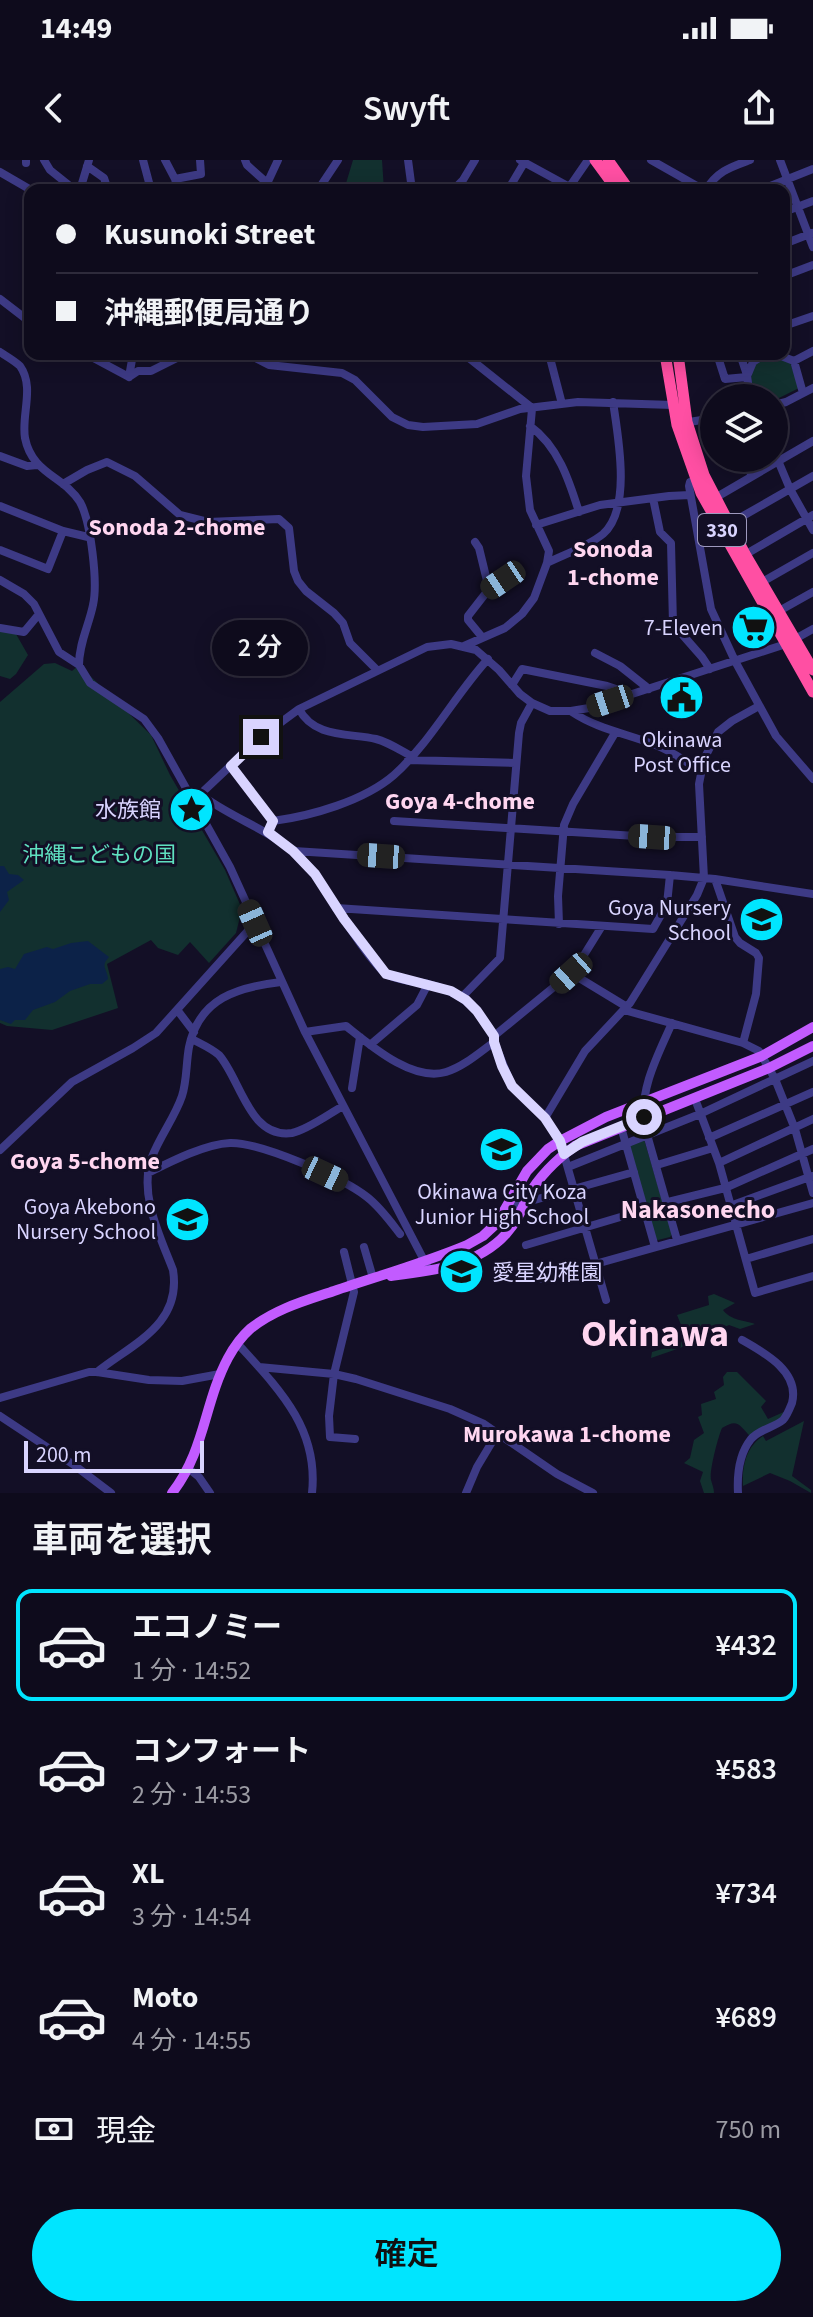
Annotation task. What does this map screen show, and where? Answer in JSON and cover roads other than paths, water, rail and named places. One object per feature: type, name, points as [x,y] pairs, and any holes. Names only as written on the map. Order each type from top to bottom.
[{"type":"highway","points":[[595,160],[613,184]]},
{"type":"highway","points":[[608,160],[625,184]]},
{"type":"highway","name":"330","points":[[666,360],[673,405],[700,478],[701,493],[790,642],[813,692]]},
{"type":"highway","name":"330","points":[[678,360],[682,424]]},
{"type":"highway","name":"330","points":[[700,478],[729,524],[741,556],[762,582],[779,611],[790,642],[813,670]]},
{"type":"main road","points":[[427,1266],[483,1236],[497,1223],[527,1171],[560,1141],[606,1117],[762,1056],[813,1027]]},
{"type":"main road","points":[[172,1493],[189,1469],[220,1374],[237,1343],[252,1328],[283,1309],[373,1278],[463,1262],[487,1250],[506,1234],[537,1183],[564,1154],[582,1142],[695,1099],[813,1046]]},
{"type":"street","points":[[44,160],[50,170],[69,184]]},
{"type":"street","points":[[143,160],[149,184]]},
{"type":"street","points":[[165,160],[175,179]]},
{"type":"street","points":[[175,179],[201,174],[200,160]]},
{"type":"street","points":[[245,160],[263,184]]},
{"type":"street","points":[[266,184],[278,160]]},
{"type":"street","points":[[322,184],[338,160]]},
{"type":"street","points":[[408,160],[411,184]]},
{"type":"street","points":[[459,184],[475,160]]},
{"type":"street","points":[[573,184],[588,160]]},
{"type":"street","points":[[651,160],[694,184]]},
{"type":"street","points":[[709,184],[721,171],[750,160]]},
{"type":"street","points":[[780,160],[811,234],[813,247]]},
{"type":"street","points":[[511,184],[522,161],[561,184]]},
{"type":"street","points":[[79,184],[88,163],[106,184]]},
{"type":"street","points":[[774,184],[813,169]]},
{"type":"street","points":[[0,172],[24,186]]},
{"type":"street","points":[[173,184],[175,179]]},
{"type":"street","points":[[790,210],[813,201]]},
{"type":"street","points":[[790,242],[811,234]]},
{"type":"street","points":[[790,274],[813,265]]},
{"type":"street","points":[[0,299],[24,317]]},
{"type":"street","points":[[790,324],[813,316]]},
{"type":"street","points":[[794,361],[813,351]]},
{"type":"street","points":[[1,354],[19,366],[27,384],[25,440],[37,465],[63,484],[82,507],[94,566],[95,591],[79,665]]},
{"type":"street","points":[[788,401],[810,392],[794,361],[790,359]]},
{"type":"street","points":[[97,360],[129,377]]},
{"type":"street","points":[[129,377],[132,360]]},
{"type":"street","points":[[129,377],[173,360]]},
{"type":"street","points":[[259,360],[269,365],[342,373],[355,380],[392,417],[408,425],[423,427],[477,424],[520,409],[578,402],[673,405]]},
{"type":"street","points":[[471,360],[532,409]]},
{"type":"street","points":[[551,360],[562,404]]},
{"type":"street","points":[[719,360],[725,379],[747,376]]},
{"type":"street","points":[[742,360],[748,384]]},
{"type":"street","points":[[747,376],[756,360]]},
{"type":"street","points":[[547,563],[603,534],[611,525],[619,503],[619,436],[613,402]]},
{"type":"street","points":[[464,646],[505,628],[522,614],[534,598],[547,563],[549,551],[530,510],[526,476],[532,409]]},
{"type":"street","points":[[682,424],[700,421]]},
{"type":"street","points":[[530,426],[548,441],[569,482],[579,512]]},
{"type":"street","points":[[788,456],[813,441]]},
{"type":"street","points":[[0,456],[27,466],[37,465]]},
{"type":"street","points":[[63,484],[107,462],[135,476],[180,515],[208,522],[279,519],[289,528],[298,581],[343,623],[350,643],[377,670]]},
{"type":"street","points":[[750,472],[752,476]]},
{"type":"street","points":[[715,498],[759,472]]},
{"type":"street","points":[[783,472],[790,489],[810,517],[813,530]]},
{"type":"street","points":[[729,524],[813,476]]},
{"type":"street","points":[[700,478],[690,482],[690,495],[711,609],[776,736],[813,779]]},
{"type":"street","points":[[536,525],[600,505],[690,495]]},
{"type":"street","points":[[654,503],[660,532],[671,543],[673,624],[710,669]]},
{"type":"street","points":[[0,506],[63,531],[88,537]]},
{"type":"street","points":[[741,556],[810,517]]},
{"type":"street","points":[[0,550],[48,569],[63,531]]},
{"type":"street","points":[[475,542],[489,589]]},
{"type":"street","points":[[762,582],[813,553]]},
{"type":"street","points":[[0,580],[24,594],[39,614],[59,652],[79,665],[90,683],[136,712],[152,727],[230,867],[305,1032],[427,1266]]},
{"type":"street","points":[[482,637],[468,616],[489,589],[503,580]]},
{"type":"street","points":[[779,611],[813,592]]},
{"type":"street","points":[[0,628],[24,632],[39,614]]},
{"type":"street","points":[[193,801],[268,731],[299,709],[427,647],[451,644],[476,650],[532,703],[550,711],[571,711],[735,661],[790,642],[813,629]]},
{"type":"street","points":[[595,653],[620,666],[649,689]]},
{"type":"street","points":[[273,821],[365,795],[394,775],[488,659]]},
{"type":"street","points":[[512,685],[522,669],[607,686],[631,694]]},
{"type":"street","points":[[462,997],[500,958],[515,763],[521,723],[532,703]]},
{"type":"street","points":[[545,1118],[585,1051],[626,1009],[688,910],[704,878],[699,784],[711,742],[732,721],[759,706]]},
{"type":"street","points":[[299,709],[305,719],[319,728],[336,734],[375,739],[410,758],[515,763]]},
{"type":"street","points":[[571,711],[615,733],[652,743],[701,772]]},
{"type":"street","points":[[559,924],[562,831],[573,804],[615,733]]},
{"type":"street","points":[[231,766],[273,821]]},
{"type":"street","points":[[193,801],[207,799],[268,832],[293,851],[315,874],[336,908],[386,974],[451,991],[477,1011],[494,1039],[512,1086],[545,1118],[560,1141],[606,1300]]},
{"type":"street","points":[[268,832],[273,821]]},
{"type":"street","points":[[394,821],[652,837],[702,837]]},
{"type":"street","points":[[293,851],[670,875],[813,894]]},
{"type":"street","points":[[336,908],[653,929],[667,904],[670,875]]},
{"type":"street","points":[[715,879],[735,937],[759,958],[756,994],[743,1043]]},
{"type":"street","points":[[0,1150],[72,1082],[145,1041],[178,1011],[255,923]]},
{"type":"street","points":[[305,1032],[346,1026],[401,1064],[432,1074],[443,1073],[457,1068],[571,973],[602,926]]},
{"type":"street","points":[[571,973],[626,1009],[743,1043],[759,1051],[775,1079],[795,1129],[813,1193]]},
{"type":"street","points":[[97,1372],[153,1331],[173,1296],[173,1270],[149,1201],[148,1173],[151,1159],[182,1096],[193,1036],[207,1010],[217,1000],[254,985],[281,982]]},
{"type":"street","points":[[370,1045],[417,1005],[428,984]]},
{"type":"street","points":[[178,1011],[193,1036],[220,1057],[232,1073],[245,1102],[267,1128],[279,1133],[300,1130],[343,1106]]},
{"type":"street","points":[[672,1023],[649,1075],[643,1104],[648,1134],[677,1240]]},
{"type":"street","points":[[352,1088],[360,1037]]},
{"type":"street","points":[[568,1167],[700,1114],[813,1061]]},
{"type":"street","points":[[709,1138],[813,1092]]},
{"type":"street","points":[[695,1099],[719,1163],[755,1293],[813,1276]]},
{"type":"street","points":[[719,1163],[813,1119]]},
{"type":"street","points":[[621,1127],[655,1247]]},
{"type":"street","points":[[148,1173],[215,1146],[231,1143],[268,1151],[305,1165],[365,1195],[400,1234]]},
{"type":"street","points":[[657,1165],[713,1148]]},
{"type":"street","points":[[668,1202],[725,1188],[813,1149]]},
{"type":"street","points":[[506,1208],[634,1172]]},
{"type":"street","points":[[730,1206],[810,1176]]},
{"type":"street","points":[[542,1279],[813,1203]]},
{"type":"street","points":[[526,1245],[644,1210]]},
{"type":"street","points":[[746,1259],[813,1239]]},
{"type":"street","points":[[364,1247],[373,1278]]},
{"type":"street","points":[[344,1252],[354,1292],[334,1374],[330,1437],[355,1439]]},
{"type":"street","points":[[738,1493],[737,1472],[748,1443],[764,1429],[784,1419],[795,1389],[786,1372],[769,1355],[742,1340]]},
{"type":"street","points":[[237,1343],[296,1416],[306,1435],[314,1471],[312,1493]]},
{"type":"street","points":[[259,1367],[334,1374],[450,1409],[498,1432],[557,1474],[593,1493]]},
{"type":"street","points":[[0,1398],[79,1374],[97,1372],[149,1380],[182,1381],[220,1374]]},
{"type":"street","points":[[0,1416],[111,1493]]},
{"type":"street","points":[[466,1493],[498,1432]]},
{"type":"street","points":[[189,1469],[210,1493]]},
{"type":"water","points":[[0,866],[24,880],[7,892],[9,900],[0,912]]},
{"type":"water","points":[[88,941],[109,957],[104,965],[108,979],[102,984],[90,984],[70,991],[55,1002],[33,1010],[25,1020],[15,1020],[11,1024],[0,1020],[0,969],[15,969],[24,954]]},
{"type":"place","name":"7-Eleven","points":[[754,627]]},
{"type":"place","name":"Okinawa Post Office","points":[[682,698]]},
{"type":"place","name":"水族館","points":[[192,809]]},
{"type":"place","name":"Goya Nursery School","points":[[762,920]]},
{"type":"place","name":"Okinawa City Koza Junior High School","points":[[502,1150]]},
{"type":"place","name":"Goya Akebono Nursery School","points":[[187,1219]]},
{"type":"place","name":"愛星幼稚園","points":[[461,1272]]},
{"type":"district","name":"Sonoda 2-chome","points":[[177,527]]},
{"type":"district","name":"Sonoda 1-chome","points":[[613,563]]},
{"type":"district","name":"Goya 4-chome","points":[[460,801]]},
{"type":"district","name":"Goya 5-chome","points":[[85,1161]]},
{"type":"district","name":"Nakasonecho","points":[[698,1209]]},
{"type":"district","name":"Okinawa","points":[[655,1333]]},
{"type":"district","name":"Murokawa 1-chome","points":[[567,1434]]},
{"type":"park label","name":"沖縄こどもの国","points":[[99,854]]}]
